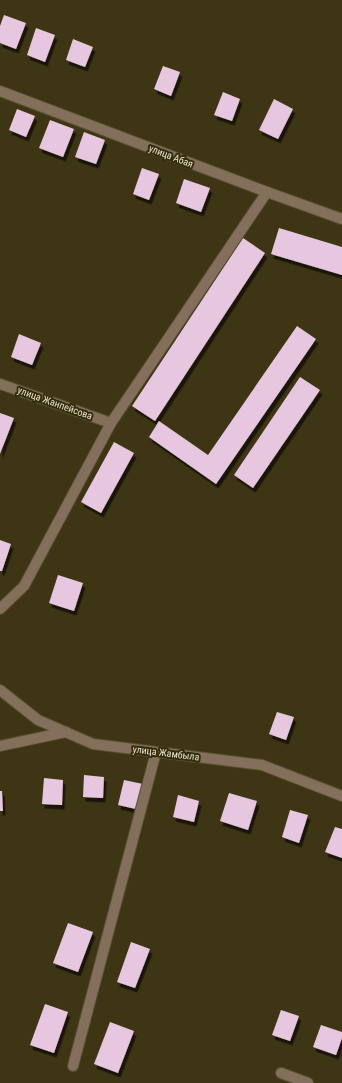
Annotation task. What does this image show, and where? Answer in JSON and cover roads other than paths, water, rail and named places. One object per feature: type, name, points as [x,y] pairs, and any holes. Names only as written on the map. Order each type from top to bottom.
[{"type":"street","name":"улица Абая","points":[[0,91],[342,219]]},
{"type":"street","points":[[0,609],[24,586],[110,423],[267,192]]},
{"type":"street","name":"улица Жанпейсова","points":[[0,384],[110,423]]},
{"type":"street","name":"улица Жамбыла","points":[[0,690],[38,720],[93,744],[262,765],[342,796]]},
{"type":"street","points":[[0,746],[66,732]]},
{"type":"street","points":[[73,1066],[156,752]]},
{"type":"street","points":[[281,1073],[308,1083]]}]
